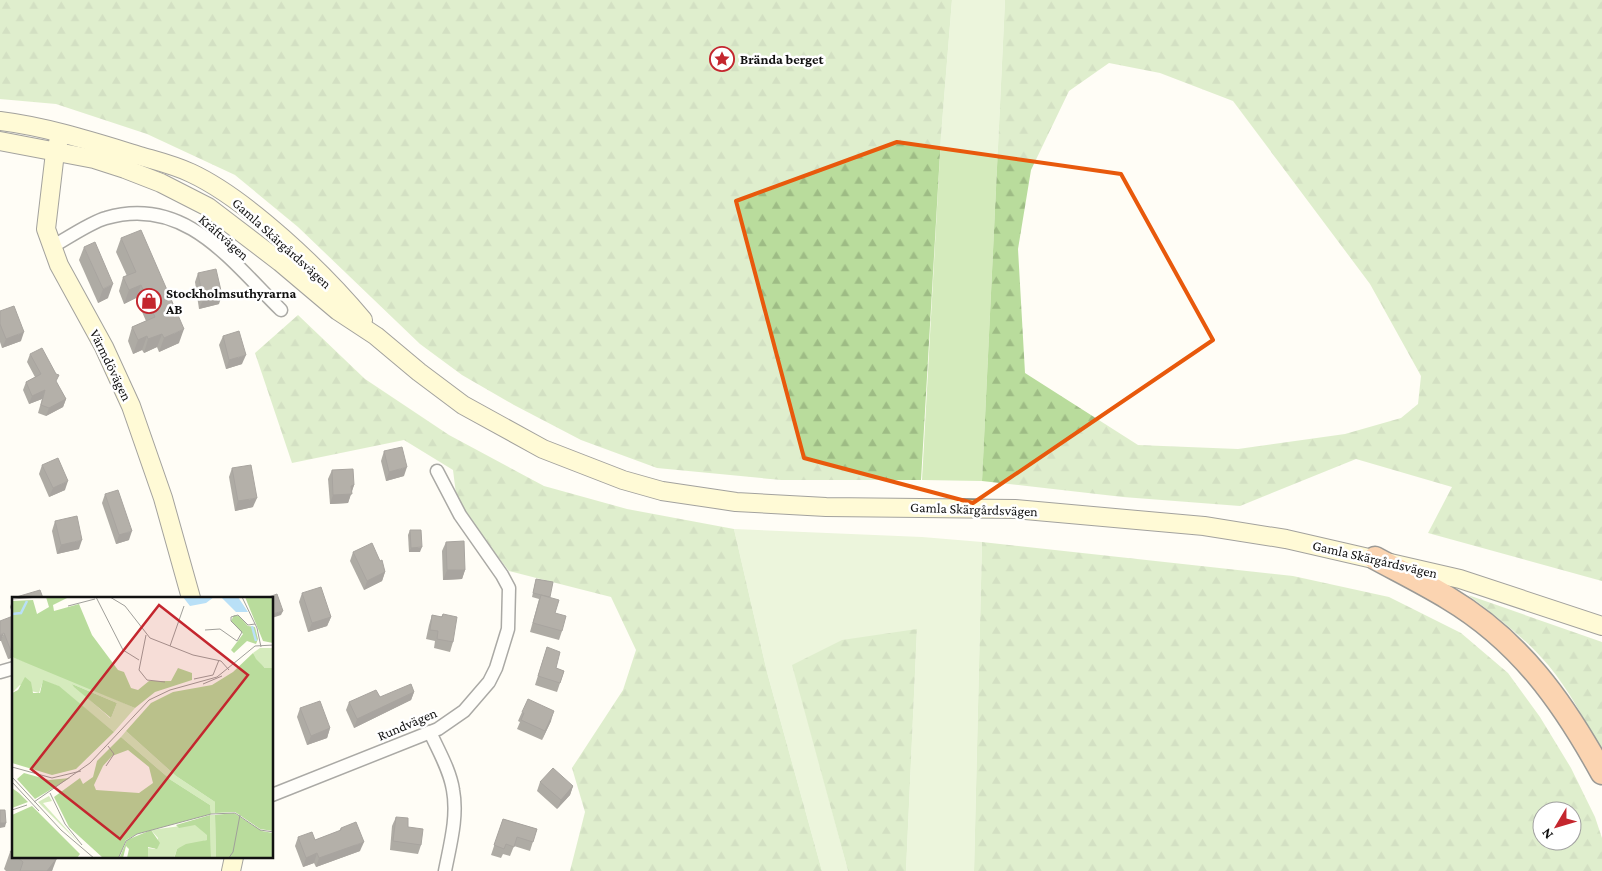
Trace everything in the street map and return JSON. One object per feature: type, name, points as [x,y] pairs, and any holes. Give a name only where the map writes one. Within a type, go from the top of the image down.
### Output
[{"type":"highway","points":[[1374,558],[1449,598],[1506,641],[1532,667],[1557,698],[1580,732],[1602,773]]},
{"type":"main road","name":"Gamla Skärgårdsvägen","points":[[0,121],[29,125],[58,142]]},
{"type":"main road","name":"Gamla Skärgårdsvägen","points":[[0,141],[99,143],[172,165],[220,189],[247,209],[292,249],[348,302],[376,336],[418,372],[463,405],[502,428],[577,464],[662,491],[736,502],[777,505],[1016,509],[1204,526],[1286,539],[1460,579],[1602,626]]},
{"type":"main road","name":"Värmdövägen","points":[[58,142],[46,216],[46,229],[65,278],[124,389],[160,489],[191,597]]},
{"type":"main road","points":[[231,871],[234,858]]},
{"type":"street","name":"Kräftvägen","points":[[52,247],[104,218],[129,214],[169,216],[188,224],[218,248],[281,310]]},
{"type":"street","name":"Rundvägen","points":[[274,794],[430,732],[464,711],[489,682],[496,668],[508,629],[510,604],[508,588],[502,575],[460,515],[437,471]]},
{"type":"street","points":[[430,732],[454,789],[455,810],[445,871]]},
{"type":"highlighted area","points":[[897,142],[1121,174],[1213,340],[973,503],[804,458],[736,201]]},
{"type":"green space","points":[[0,0],[952,0],[941,136],[921,480],[781,480],[657,468],[581,440],[462,375],[420,344],[298,227],[235,175],[147,134],[56,104],[0,99]]},
{"type":"green space","points":[[952,0],[1005,0],[982,481],[922,480],[941,136]]},
{"type":"green space","points":[[1005,0],[1602,0],[1602,581],[1428,533],[1452,487],[1356,459],[1240,506],[1123,497],[982,481]],"holes":[[[1109,63],[1160,73],[1233,101],[1370,284],[1421,376],[1418,404],[1401,418],[1345,434],[1238,449],[1138,445],[1025,373],[1018,249],[1031,170],[1069,91]]]},
{"type":"green space","points":[[298,315],[365,379],[449,435],[544,486],[627,509],[734,529],[767,672],[822,871],[570,871],[585,812],[572,768],[623,690],[636,650],[611,597],[509,571],[464,513],[456,494],[453,470],[404,440],[292,463],[255,353]]},
{"type":"green space","points":[[734,529],[922,537],[982,542],[974,871],[906,871],[917,629],[793,665],[848,871],[822,871],[767,672]]},
{"type":"green space","points":[[982,542],[1293,576],[1389,597],[1461,633],[1508,673],[1540,717],[1571,768],[1595,817],[1602,838],[1602,871],[974,871]]},
{"type":"green space","points":[[1468,595],[1602,642],[1602,752],[1575,703],[1547,664],[1515,632]]},
{"type":"green space","points":[[917,629],[906,871],[848,871],[792,665],[842,640]]},
{"type":"building","points":[[141,230],[184,329],[164,338],[162,334],[148,339],[147,336],[138,340],[132,327],[155,317],[141,285],[129,290],[123,277],[136,272],[121,238]]},
{"type":"building","points":[[95,242],[113,284],[103,289],[84,247]]},
{"type":"building","points":[[216,269],[222,295],[203,300],[198,273]]},
{"type":"building","points":[[14,306],[24,332],[6,339],[0,324],[0,311]]},
{"type":"building","points":[[239,331],[246,355],[229,360],[223,336]]},
{"type":"building","points":[[42,348],[56,374],[59,375],[56,381],[66,399],[49,408],[41,405],[45,390],[32,396],[26,382],[41,374],[30,354]]},
{"type":"building","points":[[402,447],[407,467],[389,472],[384,451]]},
{"type":"building","points":[[58,458],[68,481],[53,488],[42,465]]},
{"type":"building","points":[[251,465],[257,498],[238,501],[232,468]]},
{"type":"building","points":[[353,469],[354,485],[351,486],[352,494],[333,495],[332,470]]},
{"type":"building","points":[[118,490],[132,531],[119,535],[105,494]]},
{"type":"building","points":[[77,516],[82,540],[61,545],[55,521]]},
{"type":"building","points":[[410,530],[421,530],[422,547],[411,548]]},
{"type":"building","points":[[464,541],[465,570],[447,570],[446,542]]},
{"type":"building","points":[[372,543],[380,561],[382,560],[385,572],[367,581],[353,552]]},
{"type":"building","points":[[536,579],[553,582],[550,597],[533,593]]},
{"type":"building","points":[[321,587],[331,617],[312,623],[302,593]]},
{"type":"building","points":[[40,590],[43,597],[16,597]]},
{"type":"building","points":[[277,594],[283,611],[274,613],[274,597],[269,597]]},
{"type":"building","points":[[541,595],[559,600],[555,613],[566,616],[562,631],[533,623]]},
{"type":"building","points":[[443,614],[457,617],[453,642],[437,639],[438,631],[430,630],[432,615],[442,617]]},
{"type":"building","points":[[12,616],[12,651],[4,633],[0,635],[0,621]]},
{"type":"building","points":[[547,647],[560,652],[556,668],[564,671],[560,683],[538,676]]},
{"type":"building","points":[[411,684],[414,692],[357,719],[349,702],[376,690],[380,697]]},
{"type":"building","points":[[528,699],[554,711],[545,731],[521,720],[524,713],[522,712]]},
{"type":"building","points":[[320,701],[330,728],[311,736],[300,708]]},
{"type":"building","points":[[553,768],[573,786],[561,800],[540,782]]},
{"type":"building","points":[[0,810],[5,810],[6,823],[0,823]]},
{"type":"building","points":[[396,817],[408,818],[408,827],[423,829],[421,845],[393,841]]},
{"type":"building","points":[[503,819],[537,829],[533,842],[517,837],[514,847],[506,844],[504,849],[494,845]]},
{"type":"building","points":[[356,822],[364,842],[319,858],[317,853],[306,858],[298,837],[312,832],[315,840]]},
{"type":"building","points":[[18,858],[57,858],[47,871],[20,871],[23,862]]},
{"type":"place","name":"Brända berget","points":[[722,59]]},
{"type":"place","name":"Stockholmsuthyrarna AB","points":[[149,301]]}]
